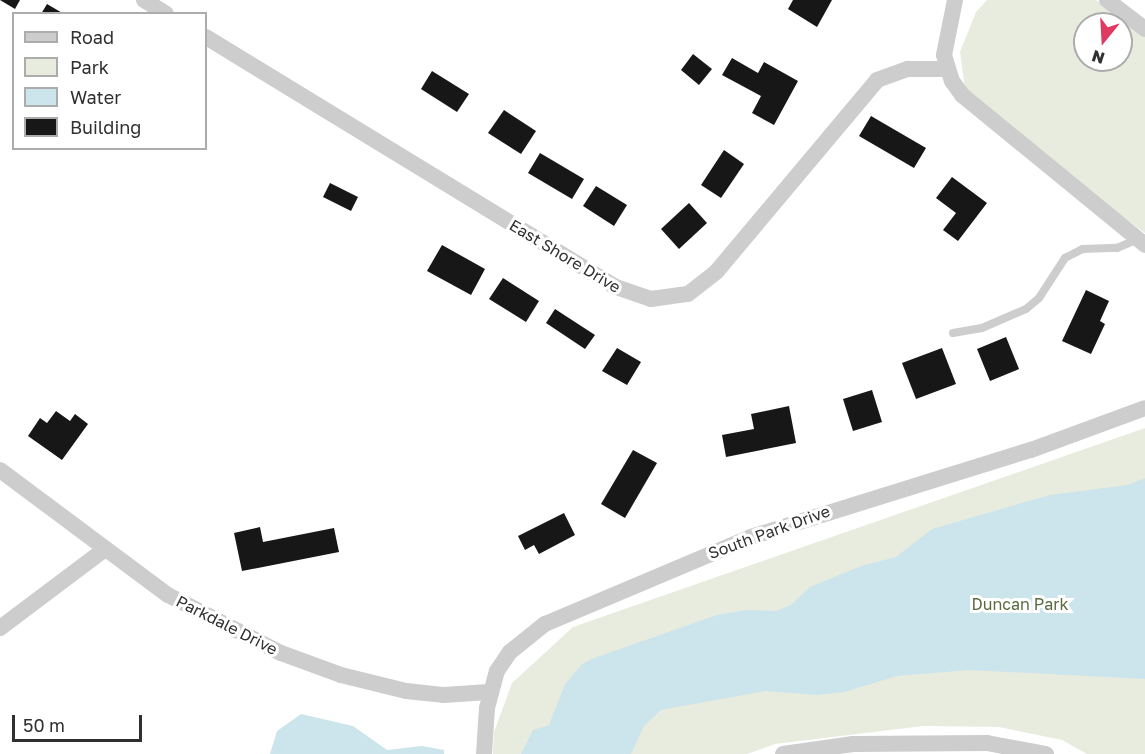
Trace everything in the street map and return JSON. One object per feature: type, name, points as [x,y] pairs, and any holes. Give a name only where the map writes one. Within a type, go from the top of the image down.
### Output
[{"type":"street","points":[[144,0],[163,12]]},
{"type":"street","points":[[954,0],[945,36],[947,69],[962,95],[1142,242]]},
{"type":"street","points":[[1107,0],[1145,29]]},
{"type":"street","name":"East Shore Drive","points":[[207,38],[616,287],[651,299],[688,294],[717,272],[877,80],[908,69],[947,69]]},
{"type":"street","name":"South Park Drive","points":[[484,754],[489,692],[503,661],[526,636],[692,560],[810,516],[1031,450],[1145,408]]},
{"type":"street","name":"Parkdale Drive","points":[[0,470],[104,550],[168,595],[282,653],[341,675],[406,691],[443,695],[489,692]]},
{"type":"street","points":[[0,628],[104,550]]},
{"type":"street","points":[[783,754],[853,744],[987,743],[1046,754]]},
{"type":"lane","points":[[953,333],[981,328],[1026,309],[1040,298],[1065,258],[1083,249],[1117,248],[1142,242]]},
{"type":"green space","points":[[987,0],[1096,0],[1112,12],[1073,12],[1073,72],[1133,72],[1133,27],[1145,36],[1145,233],[994,122],[966,95],[960,52],[976,12]]},
{"type":"green space","name":"Duncan Park","points":[[1145,428],[1145,754],[1087,754],[1062,740],[999,727],[923,726],[775,744],[747,754],[493,754],[494,732],[512,683],[573,627]]},
{"type":"water","points":[[1145,478],[1145,679],[970,670],[897,676],[844,692],[817,695],[765,691],[661,710],[644,726],[631,754],[521,754],[533,730],[549,725],[565,684],[582,664],[594,658],[717,615],[746,610],[776,611],[791,605],[810,587],[861,566],[896,557],[932,529],[1050,495],[1128,485]]},
{"type":"water","points":[[301,714],[353,726],[387,750],[422,746],[444,750],[444,754],[270,754],[277,731]]},
{"type":"building","points":[[0,0],[20,0],[15,9]]},
{"type":"building","points":[[793,0],[832,0],[817,27],[788,9]]},
{"type":"building","points":[[47,4],[61,12],[42,12]]},
{"type":"building","points":[[693,54],[712,69],[699,85],[681,70]]},
{"type":"building","points":[[732,58],[758,73],[764,62],[798,81],[774,125],[752,113],[761,96],[722,75]]},
{"type":"building","points":[[432,71],[469,94],[457,112],[421,89]]},
{"type":"building","points":[[504,110],[536,131],[521,154],[488,133]]},
{"type":"building","points":[[871,116],[926,148],[914,168],[859,136]]},
{"type":"building","points":[[724,150],[744,164],[721,198],[701,185]]},
{"type":"building","points":[[540,153],[584,179],[572,199],[528,173]]},
{"type":"building","points":[[952,177],[987,203],[958,241],[943,230],[956,213],[936,198]]},
{"type":"building","points":[[330,183],[358,197],[351,211],[323,197]]},
{"type":"building","points":[[596,186],[627,205],[614,226],[583,206]]},
{"type":"building","points":[[689,203],[707,223],[679,249],[661,229]]},
{"type":"building","points":[[442,245],[485,269],[471,295],[427,271]]},
{"type":"building","points":[[503,278],[539,301],[526,322],[489,299]]},
{"type":"building","points":[[1086,290],[1109,301],[1100,321],[1105,324],[1091,354],[1062,341]]},
{"type":"building","points":[[555,309],[595,335],[585,349],[546,323]]},
{"type":"building","points":[[1006,337],[1019,369],[990,381],[977,349]]},
{"type":"building","points":[[617,348],[641,362],[627,385],[602,371]]},
{"type":"building","points":[[942,348],[956,384],[916,399],[902,363]]},
{"type":"building","points":[[872,390],[882,422],[853,431],[843,399]]},
{"type":"building","points":[[789,406],[796,443],[726,457],[722,435],[754,429],[751,414]]},
{"type":"building","points":[[56,411],[70,421],[75,414],[88,424],[62,460],[28,436],[40,418],[47,423]]},
{"type":"building","points":[[633,450],[657,463],[625,518],[601,504]]},
{"type":"building","points":[[564,513],[575,535],[539,554],[534,545],[525,550],[518,536]]},
{"type":"building","points":[[260,527],[263,542],[334,528],[339,552],[242,571],[234,533]]}]
